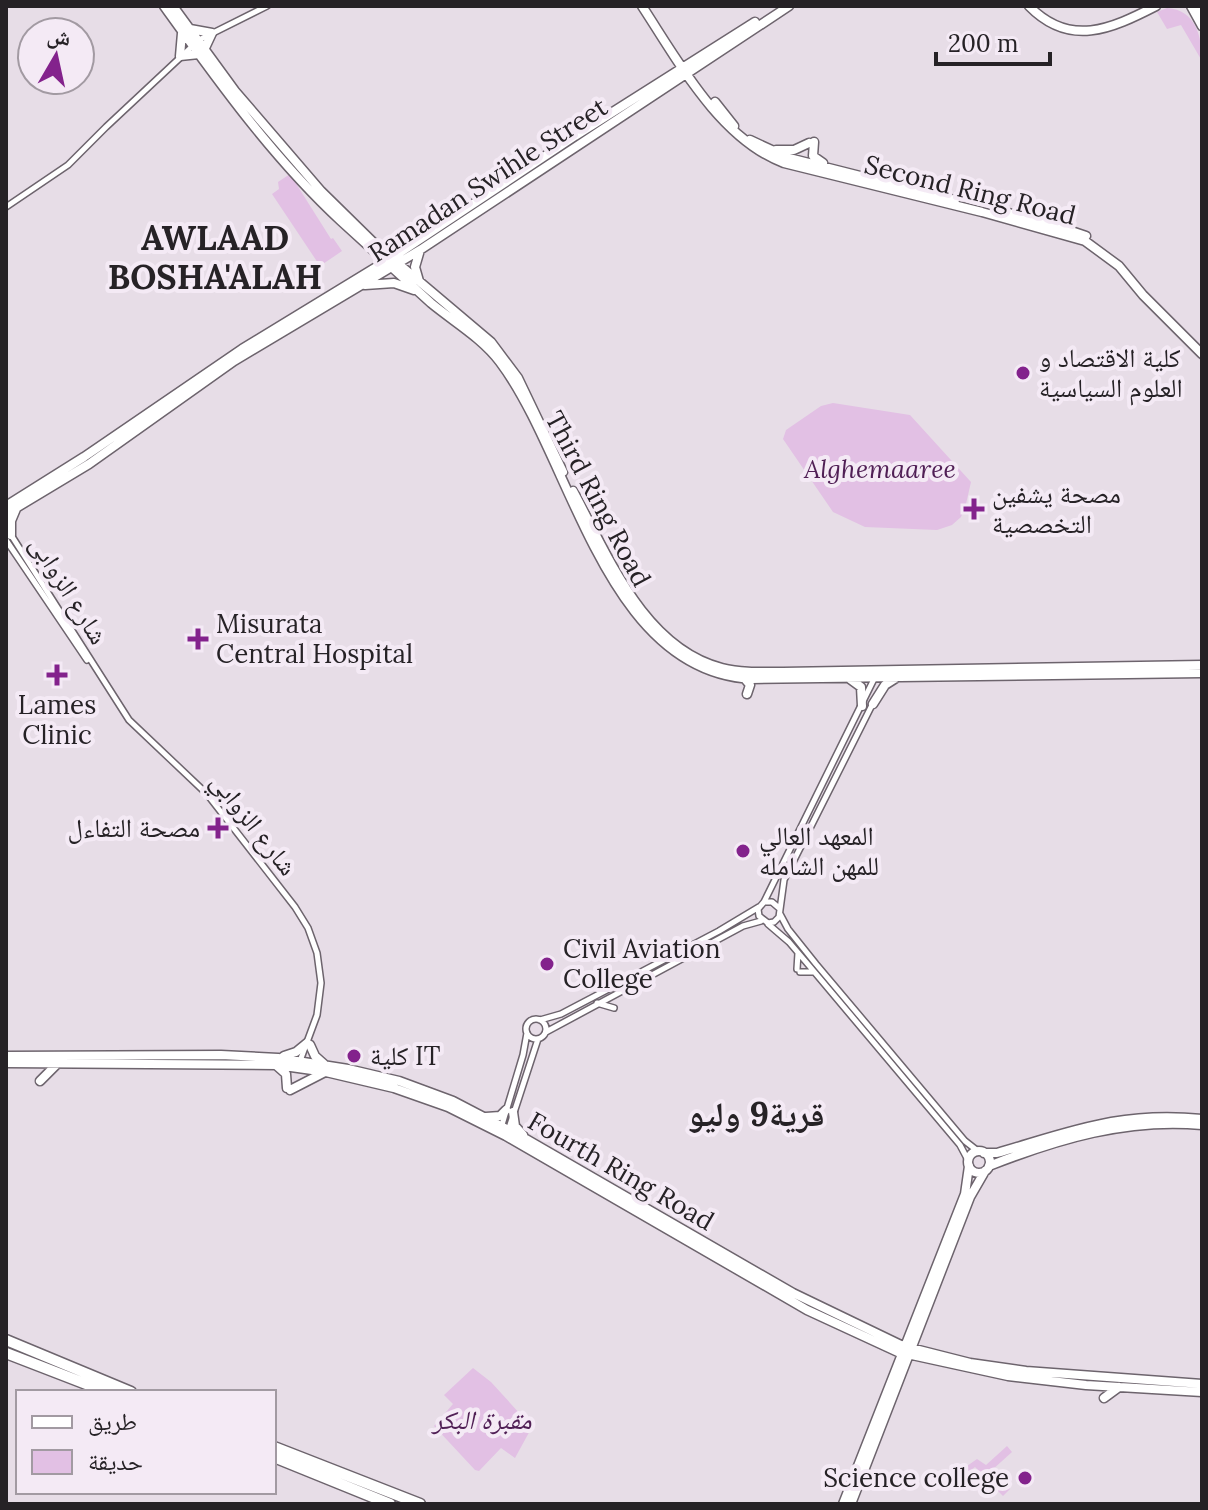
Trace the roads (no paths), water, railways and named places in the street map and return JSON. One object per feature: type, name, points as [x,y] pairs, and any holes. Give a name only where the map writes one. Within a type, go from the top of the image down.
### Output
[{"type":"highway","points":[[6,1340],[126,1390]]},
{"type":"highway","points":[[6,1353],[102,1390]]},
{"type":"highway","points":[[276,1448],[365,1488],[390,1504]]},
{"type":"highway","points":[[276,1458],[420,1504]]},
{"type":"main road","name":"Third Ring Road","points":[[164,6],[321,191],[373,246],[481,341],[508,372],[596,549],[627,600],[655,637],[678,655],[719,674],[744,679],[846,678],[880,674],[899,677],[1202,665]]},
{"type":"main road","name":"Third Ring Road","points":[[173,6],[186,30]]},
{"type":"main road","points":[[642,6],[687,69],[735,127],[763,146],[802,164]]},
{"type":"main road","points":[[649,6],[677,55],[675,67],[666,78]]},
{"type":"main road","name":"Ramadan Swihle Street","points":[[6,514],[11,503],[242,349],[369,271],[420,250],[779,6]]},
{"type":"main road","name":"Ramadan Swihle Street","points":[[11,503],[89,464],[245,354],[361,286],[409,247],[666,78],[687,69],[789,6]]},
{"type":"main road","points":[[1032,6],[1058,21],[1088,27],[1119,20],[1147,6]]},
{"type":"main road","points":[[1032,6],[1041,17],[1056,25],[1088,31],[1118,25],[1156,6]]},
{"type":"main road","points":[[1193,8],[1202,26]]},
{"type":"main road","points":[[180,56],[186,30],[212,33]]},
{"type":"main road","points":[[180,56],[199,47],[212,33]]},
{"type":"main road","points":[[687,69],[722,120],[750,145],[772,158],[830,169],[1019,219],[1061,226],[1087,236],[1111,252],[1163,310],[1202,347]]},
{"type":"main road","points":[[763,146],[788,151],[812,142],[813,156],[830,169]]},
{"type":"main road","name":"Second Ring Road","points":[[802,164],[1019,219],[1076,237],[1098,248],[1119,266],[1202,354]]},
{"type":"main road","points":[[369,271],[373,246],[392,249],[409,247]]},
{"type":"main road","points":[[361,286],[394,283],[419,287],[415,267],[420,250]]},
{"type":"main road","name":"Third Ring Road","points":[[419,287],[486,336],[512,368],[608,555],[643,611],[671,642],[706,663],[738,671],[880,674],[1202,673]]},
{"type":"main road","points":[[8,534],[11,503]]},
{"type":"main road","points":[[873,704],[885,685],[899,677]]},
{"type":"main road","points":[[846,678],[861,687],[862,706]]},
{"type":"main road","points":[[744,679],[750,685],[747,694]]},
{"type":"main road","points":[[310,1041],[315,1056],[325,1068],[289,1089],[286,1074],[277,1061],[310,1041]]},
{"type":"main road","name":"Fourth Ring Road","points":[[6,1056],[221,1055],[302,1064],[399,1081],[453,1101],[484,1117],[807,1310],[876,1339],[935,1359],[1008,1376],[1086,1385],[1202,1392]]},
{"type":"main road","name":"Fourth Ring Road","points":[[6,1063],[277,1061]]},
{"type":"main road","points":[[23,1064],[33,1070],[40,1081],[49,1070],[60,1064]]},
{"type":"main road","name":"Fourth Ring Road","points":[[325,1068],[417,1095],[526,1139],[876,1339]]},
{"type":"main road","points":[[484,1117],[500,1116],[510,1111],[515,1126],[526,1139]]},
{"type":"main road","points":[[969,1164],[976,1172],[1114,1124],[1154,1116],[1202,1119]]},
{"type":"main road","points":[[907,1351],[911,1332],[967,1187],[972,1155],[997,1153],[1088,1125],[1202,1125]]},
{"type":"main road","points":[[851,1504],[907,1351],[975,1187],[987,1169],[989,1157],[982,1152]]},
{"type":"main road","points":[[843,1504],[897,1378],[911,1365],[935,1359],[921,1344],[921,1322]]},
{"type":"main road","points":[[876,1339],[911,1332]]},
{"type":"main road","points":[[876,1339],[894,1359],[897,1378]]},
{"type":"main road","name":"Fourth Ring Road","points":[[935,1359],[1026,1371],[1202,1384]]},
{"type":"main road","points":[[1086,1385],[1102,1398],[1120,1387]]},
{"type":"street","points":[[212,33],[267,6]]},
{"type":"street","points":[[6,207],[68,165],[180,56]]},
{"type":"street","name":"شارع الزوابى","points":[[8,534],[34,569],[93,667]]},
{"type":"street","name":"شارع الزوابى","points":[[8,534],[27,573],[93,667]]},
{"type":"street","points":[[27,573],[34,569]]},
{"type":"street","name":"شارع الزوابي","points":[[93,667],[129,720],[207,794],[308,928],[317,953],[321,983],[319,1004],[302,1064]]},
{"type":"street","points":[[510,1111],[538,1039],[546,1032],[743,926],[774,922],[784,880],[873,704],[880,674]]},
{"type":"street","points":[[880,674],[758,913],[798,952],[960,1145],[969,1164]]},
{"type":"street","points":[[504,1131],[529,1022],[561,1014],[719,931],[762,904],[772,902],[788,929],[816,964],[965,1141],[982,1152]]},
{"type":"street","points":[[798,952],[799,971],[814,972]]},
{"type":"street","points":[[596,1003],[615,1007],[620,990]]},
{"type":"street","points":[[540,1020],[546,1026],[546,1032]]},
{"type":"street","points":[[527,1033],[538,1039]]},
{"type":"street","points":[[873,1043],[879,1038]]},
{"type":"place","name":"كلية الاقتصاد و العلوم السياسية","points":[[1023,373]]},
{"type":"place","name":"مصحة يشفين التخصصية","points":[[974,509]]},
{"type":"place","name":"Misurata Central Hospital","points":[[198,639]]},
{"type":"place","name":"Lames Clinic","points":[[57,675]]},
{"type":"place","name":"مصحة التفاءل","points":[[218,828]]},
{"type":"place","name":"المعهد العالي للمهن الشامله","points":[[743,851]]},
{"type":"place","name":"Civil Aviation College","points":[[547,964]]},
{"type":"place","name":"كلية IT","points":[[354,1056]]},
{"type":"place","name":"Science college","points":[[1025,1478]]},
{"type":"district","name":"AWLAAD BOSHA'ALAH","points":[[215,258]]},
{"type":"district","name":"قرية9 وليو","points":[[756,1114]]},
{"type":"park label","name":"Alghemaaree","points":[[880,469]]},
{"type":"park label","name":"مقبرة البكر","points":[[482,1420]]}]
